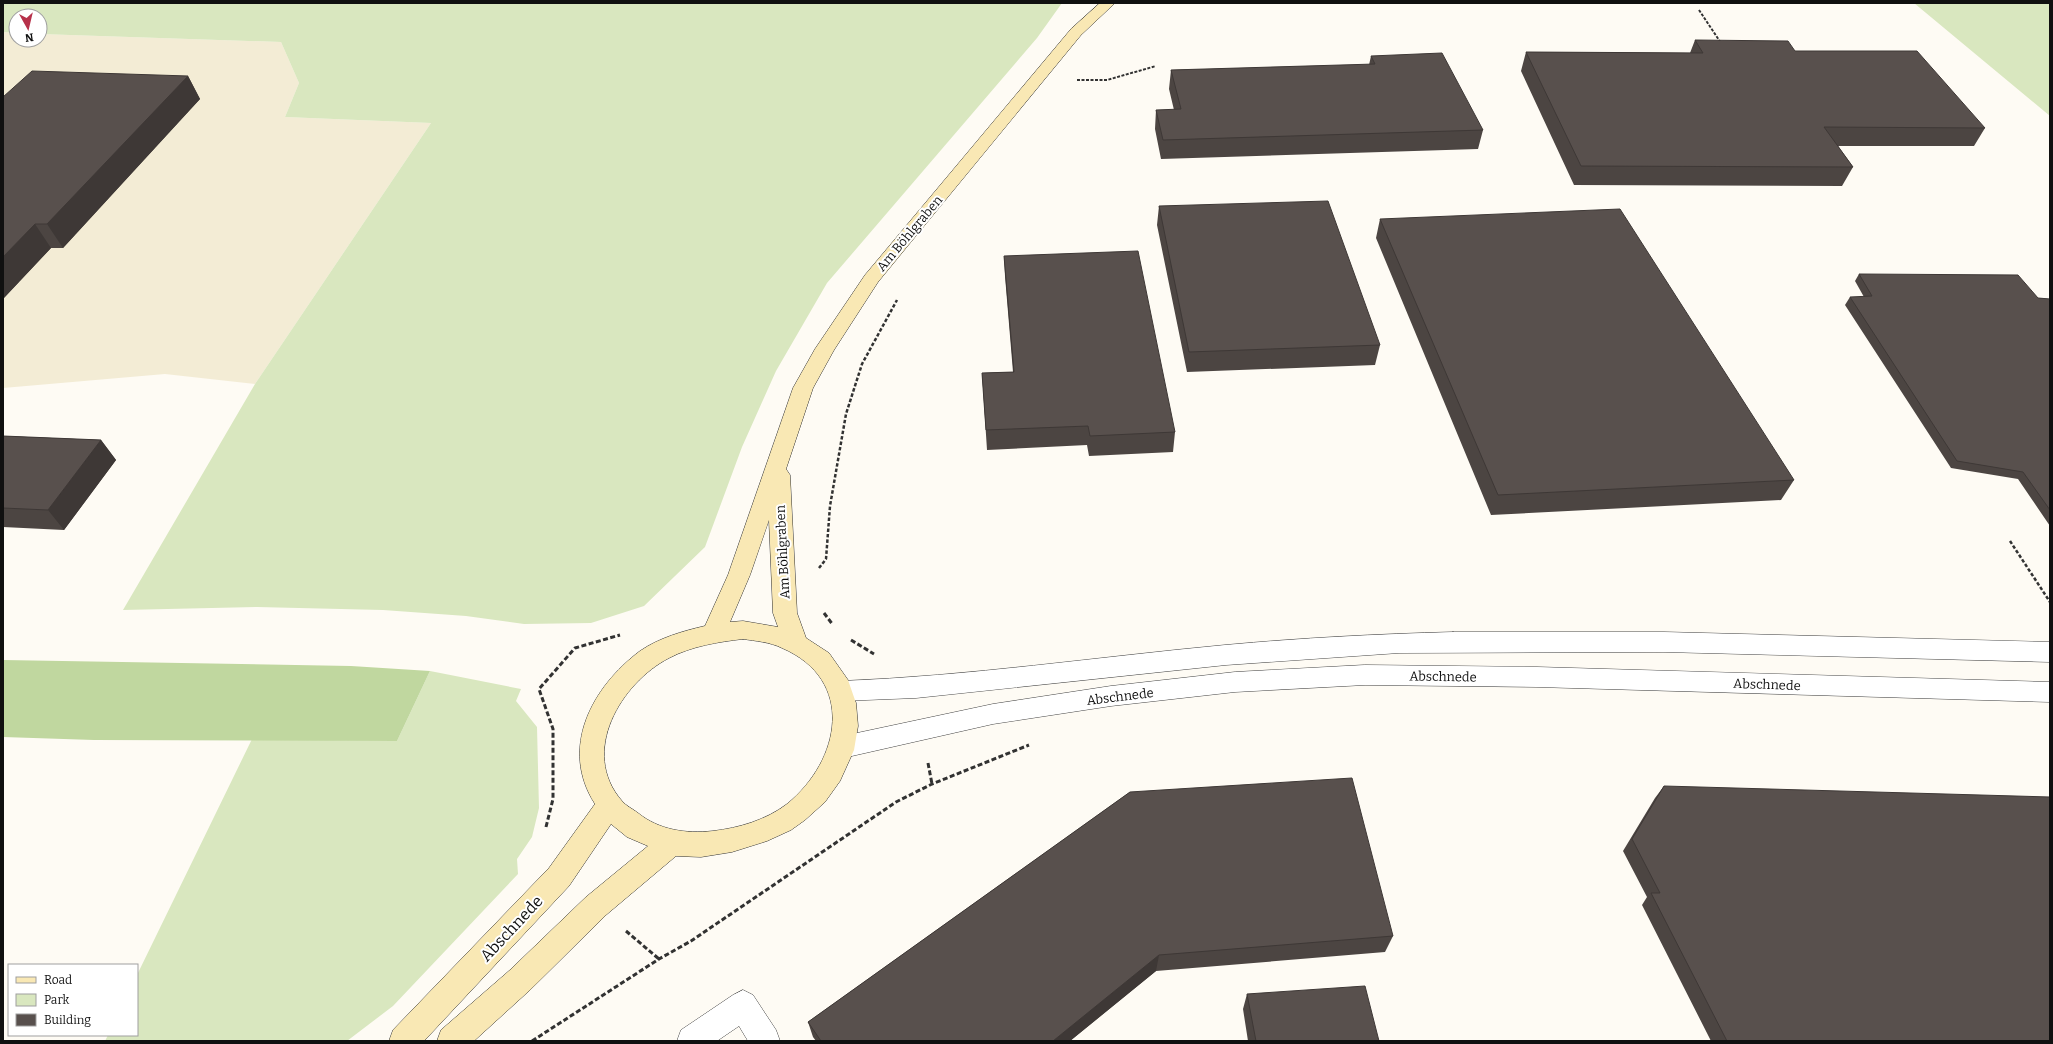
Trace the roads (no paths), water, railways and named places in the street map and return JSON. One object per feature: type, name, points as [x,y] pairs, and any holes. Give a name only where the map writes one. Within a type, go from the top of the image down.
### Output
[{"type":"street","name":"Am Böhlgraben","points":[[714,632],[739,575],[803,388],[825,349],[871,279],[1076,32],[1108,3]]},
{"type":"street","name":"Am Böhlgraben","points":[[1076,32],[1084,6]]},
{"type":"street","name":"Am Böhlgraben","points":[[779,458],[780,527],[784,573],[785,613],[796,644]]},
{"type":"street","points":[[743,630],[771,634],[796,644],[815,656],[830,672],[841,691],[846,709],[846,728],[843,747],[826,782],[796,812],[758,834],[715,844],[672,843],[635,829],[608,806],[594,776],[591,743],[602,710],[622,680],[649,658],[680,642],[714,632],[743,630]]},
{"type":"street","points":[[841,691],[916,688],[1226,655],[1406,643],[1664,642],[2050,652]]},
{"type":"street","name":"Abschnede","points":[[843,747],[993,714],[1111,696],[1235,682],[1365,675],[1545,677],[2050,692]]},
{"type":"street","name":"Abschnede","points":[[404,1041],[559,877],[608,806]]},
{"type":"street","points":[[452,1041],[520,980],[596,906],[672,843]]},
{"type":"street","points":[[692,1041],[743,1005],[765,1041]]}]
